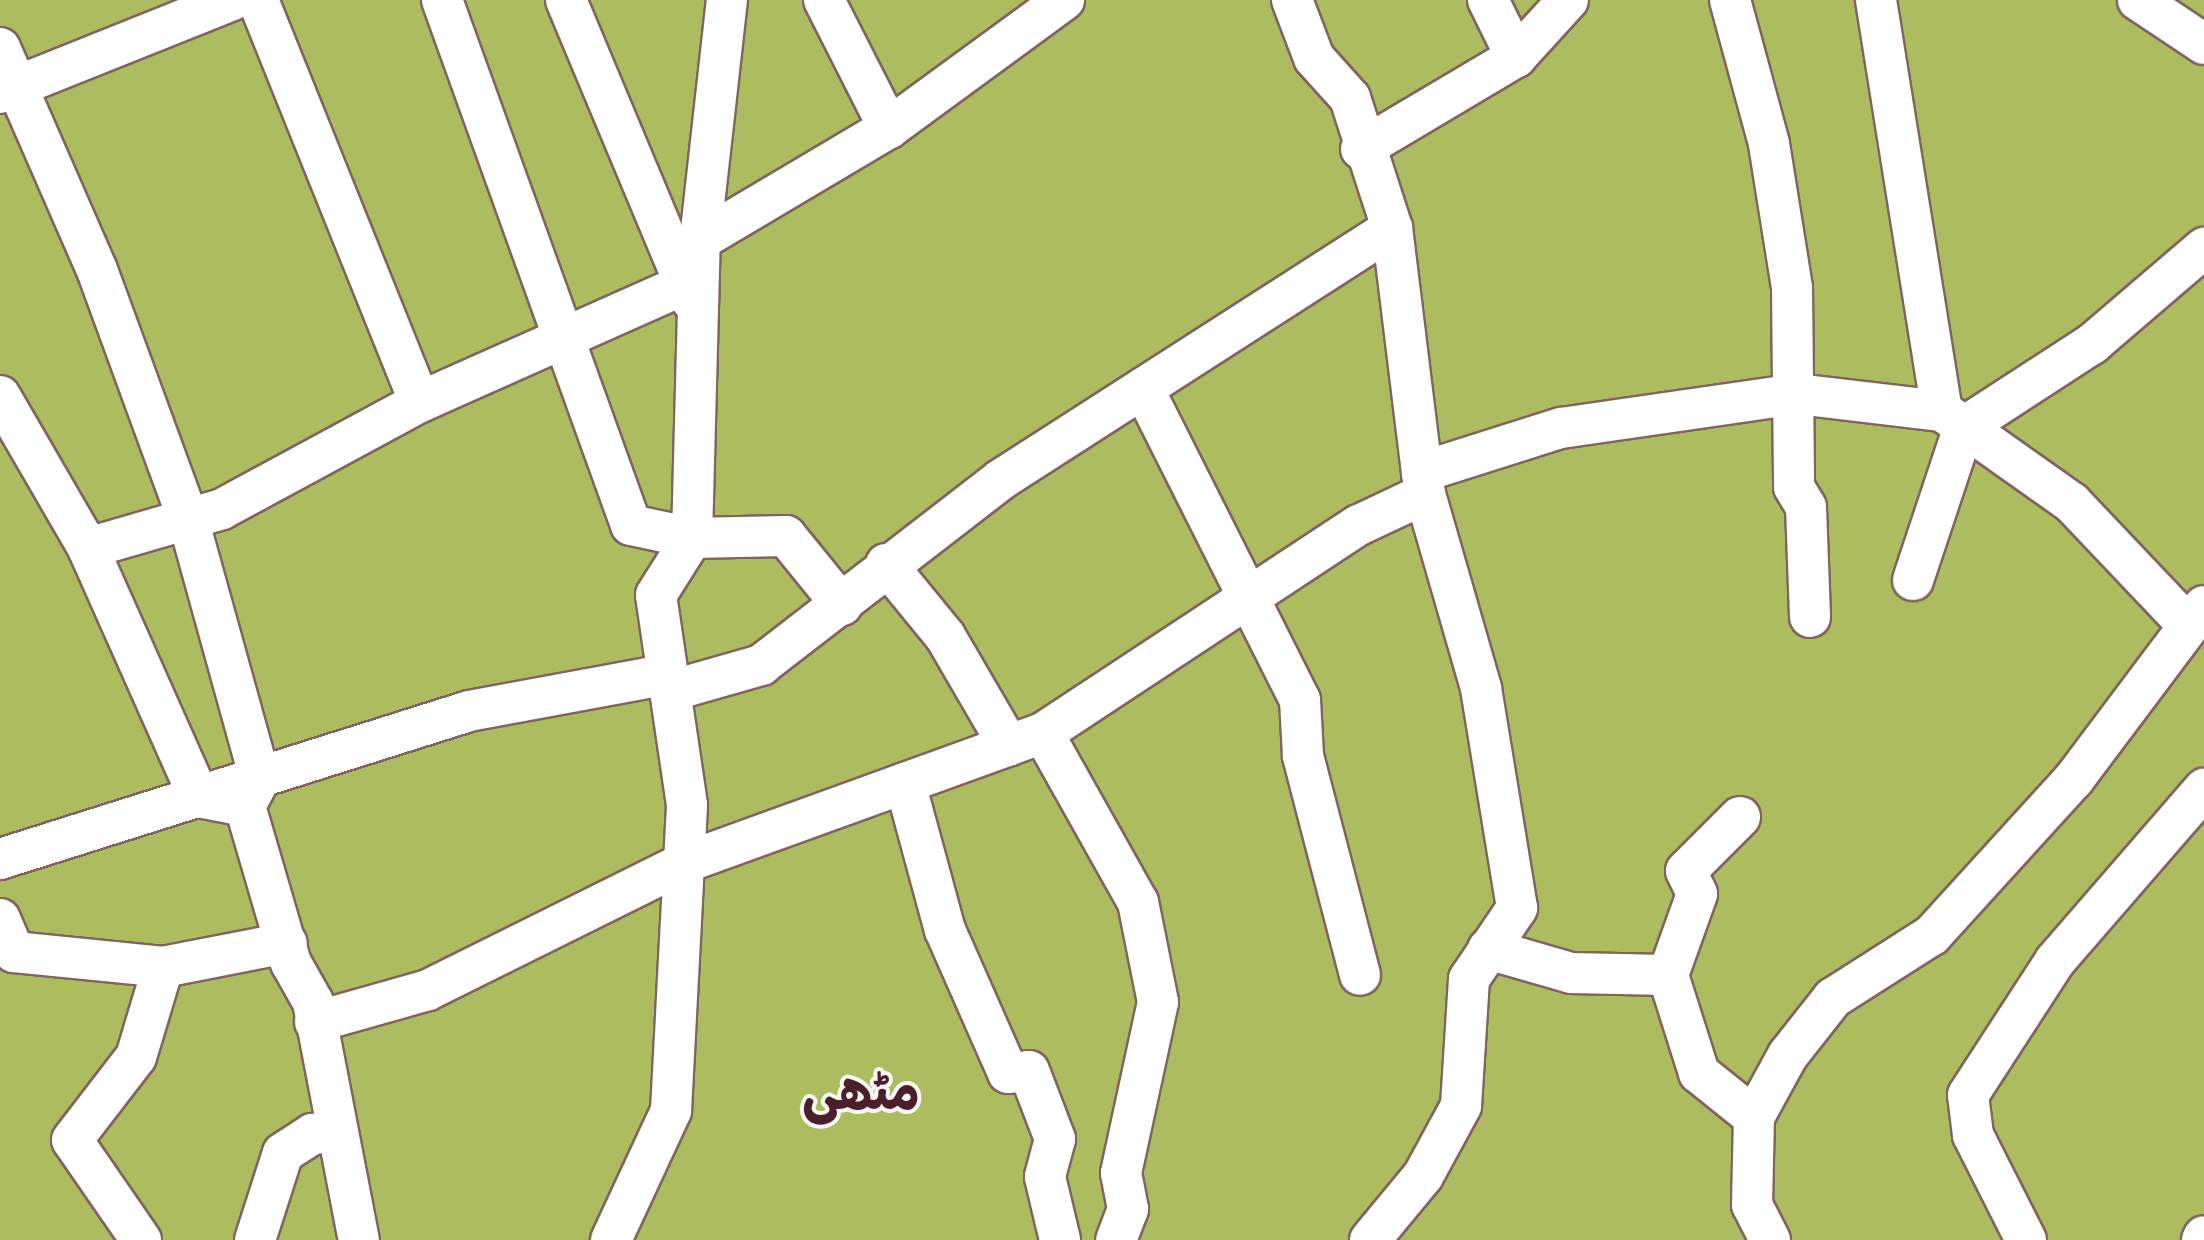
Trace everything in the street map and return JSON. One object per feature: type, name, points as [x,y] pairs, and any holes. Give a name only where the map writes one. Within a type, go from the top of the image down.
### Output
[{"type":"street","points":[[8,90],[232,0]]},
{"type":"street","points":[[258,0],[420,402]]},
{"type":"street","points":[[442,0],[568,337],[630,525],[692,538],[786,536],[842,605]]},
{"type":"street","points":[[566,0],[692,300]]},
{"type":"street","points":[[611,1240],[671,1111],[687,805],[656,594],[692,538],[692,300],[727,0]]},
{"type":"street","points":[[824,0],[889,128]]},
{"type":"street","points":[[1292,0],[1314,58],[1350,98],[1362,149],[1392,228],[1424,483],[1481,688],[1518,874],[1510,930],[1488,948],[1469,979],[1461,1106],[1423,1176],[1370,1240]]},
{"type":"street","points":[[1488,0],[1516,57]]},
{"type":"street","points":[[1362,149],[1516,57],[1568,0]]},
{"type":"street","points":[[1730,0],[1768,144],[1797,394],[1794,487],[1806,507],[1810,617]]},
{"type":"street","points":[[1876,0],[1953,419],[1914,580]]},
{"type":"street","points":[[2138,0],[2204,44]]},
{"type":"street","points":[[700,240],[889,128],[1060,1]]},
{"type":"street","points":[[0,48],[8,90],[98,270],[188,519],[287,943],[315,1022],[358,1240]]},
{"type":"street","points":[[0,859],[199,797],[252,792],[470,711],[669,683],[761,665],[842,605],[886,564],[1143,388],[1392,228]]},
{"type":"street","points":[[1953,419],[2092,344],[2204,248]]},
{"type":"street","points":[[88,548],[188,519],[420,402],[568,337],[692,300]]},
{"type":"street","points":[[1143,388],[1245,600],[1300,700],[1303,756],[1360,975]]},
{"type":"street","points":[[315,1022],[428,990],[684,863],[1026,740],[1424,483],[1561,428],[1797,394],[1953,419],[2072,503],[2195,614],[2182,640],[2074,779],[1932,935],[1834,998],[1754,1117],[1752,1205],[1770,1240]]},
{"type":"street","points":[[0,396],[88,548],[199,797]]},
{"type":"street","points":[[886,564],[1026,740],[1138,902],[1158,1002],[1121,1172],[1128,1209],[1116,1240]]},
{"type":"street","points":[[905,783],[945,930],[1008,1074],[1029,1071],[1055,1139],[1045,1177],[1060,1240]]},
{"type":"street","points":[[2019,1237],[1972,1135],[1976,1076],[2055,960],[2204,789]]},
{"type":"street","points":[[1740,817],[1686,871],[1698,894],[1668,975],[1699,1074],[1754,1117]]},
{"type":"street","points":[[0,919],[14,952],[163,968],[287,943]]},
{"type":"street","points":[[1488,948],[1571,973],[1668,975]]},
{"type":"street","points":[[140,1240],[72,1140],[136,1057],[163,968]]},
{"type":"street","points":[[255,1240],[282,1153],[312,1134],[336,1132]]},
{"type":"green space","points":[[0,0],[2204,0],[2204,1240],[0,1240]]},
{"type":"district","name":"مٹھی","points":[[861,1096]]}]
